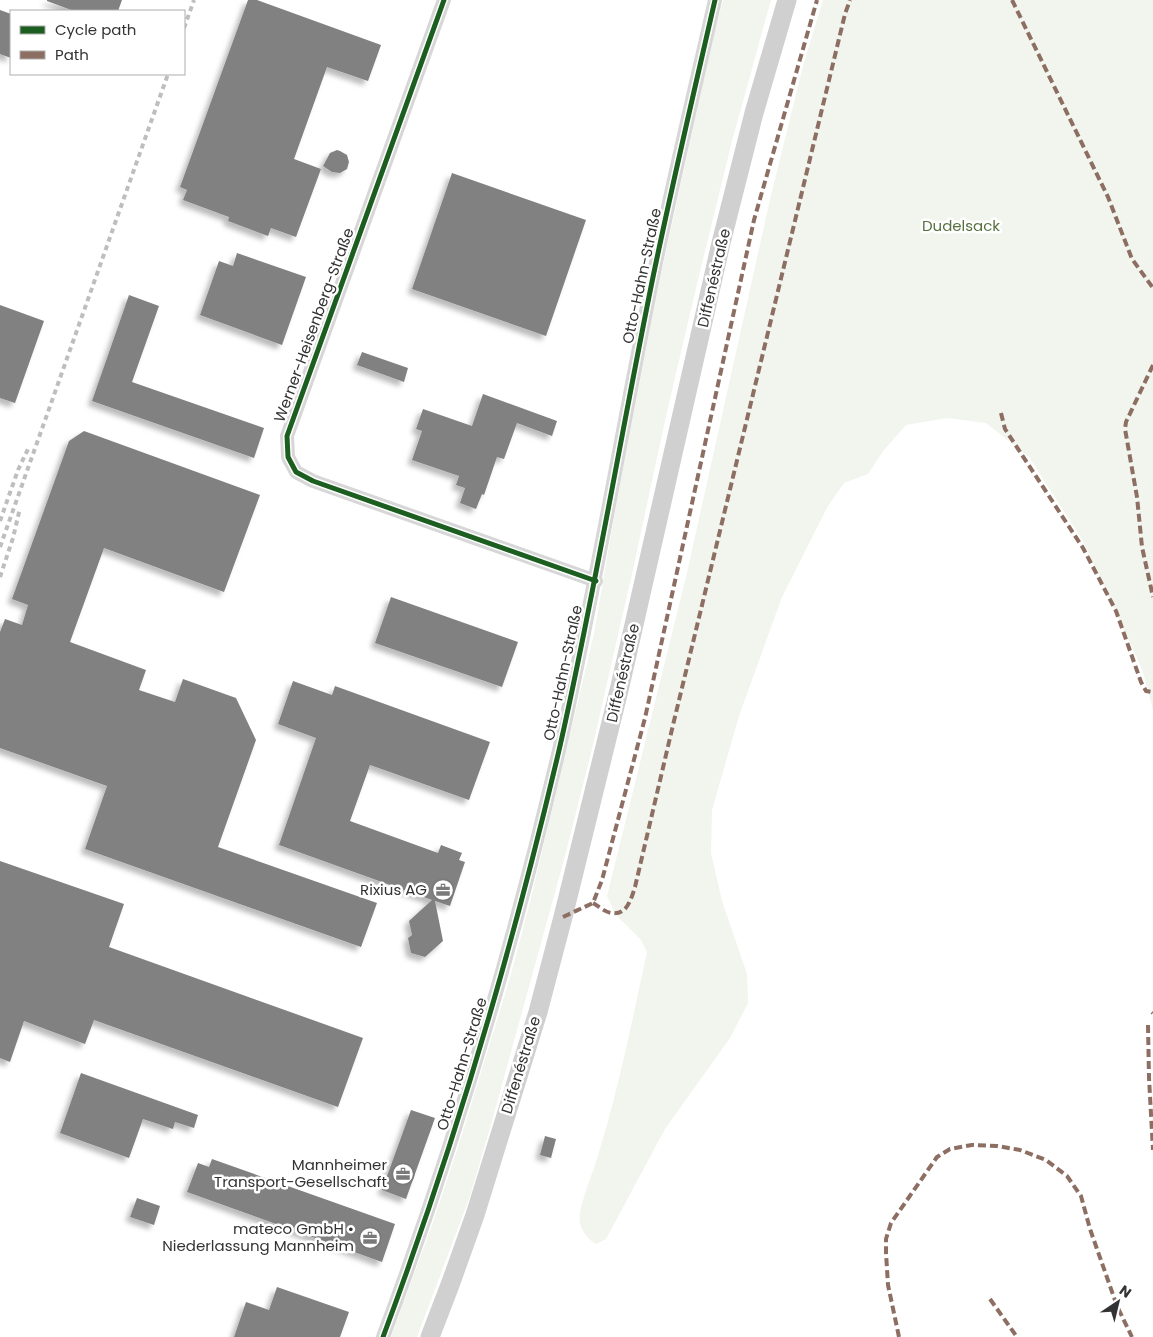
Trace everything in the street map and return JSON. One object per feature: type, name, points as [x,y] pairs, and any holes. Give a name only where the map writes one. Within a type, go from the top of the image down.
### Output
[{"type":"main road","name":"Diffenéstraße","points":[[430,1337],[475,1215],[538,1012],[564,917],[620,686],[721,243],[754,113],[787,0]]},
{"type":"street","name":"Werner-Heisenberg-Straße","points":[[444,0],[287,436],[288,457],[296,472],[313,481],[596,580]]},
{"type":"street","name":"Otto-Hahn-Straße","points":[[383,1337],[434,1197],[494,1004],[551,784],[596,580],[653,277],[715,0]]},
{"type":"green space","points":[[723,0],[771,0],[732,141],[697,284],[591,753],[565,856],[470,1196],[417,1337],[391,1337],[460,1141],[510,978],[530,902],[594,634],[655,302],[711,46]]},
{"type":"green space","name":"Dudelsack","points":[[823,0],[1153,0],[1153,709],[1142,669],[1083,541],[1029,457],[986,423],[947,418],[906,425],[884,450],[868,474],[844,483],[828,506],[782,597],[739,716],[712,810],[711,853],[722,901],[747,974],[748,1003],[730,1038],[665,1129],[606,1239],[596,1244],[588,1238],[582,1229],[580,1212],[617,1088],[647,952],[641,940],[616,915],[607,896],[686,577],[771,195],[803,66]]},
{"type":"building","points":[[122,0],[118,10],[71,10],[47,1]]},
{"type":"building","points":[[248,0],[257,0],[381,45],[368,81],[327,67],[294,159],[321,169],[296,237],[271,228],[268,236],[228,221],[229,217],[183,200],[187,190],[180,187]]},
{"type":"building","points":[[0,10],[10,14],[10,58],[0,54]]},
{"type":"building","points":[[337,150],[347,155],[349,162],[347,169],[340,173],[332,172],[323,166],[330,153]]},
{"type":"building","points":[[452,173],[586,220],[546,336],[412,289]]},
{"type":"building","points":[[237,253],[306,277],[282,345],[200,315],[219,261],[233,266]]},
{"type":"building","points":[[129,295],[159,306],[132,382],[264,428],[254,458],[92,401]]},
{"type":"building","points":[[0,305],[44,321],[15,403],[0,398]]},
{"type":"building","points":[[362,352],[408,368],[404,382],[357,365]]},
{"type":"building","points":[[483,394],[557,421],[552,436],[517,423],[504,459],[497,457],[484,495],[482,494],[476,509],[460,503],[465,488],[456,485],[459,476],[412,460],[422,431],[416,429],[423,409],[472,426]]},
{"type":"building","points":[[84,431],[260,495],[224,592],[104,548],[70,642],[146,670],[139,690],[175,702],[183,679],[236,698],[256,740],[218,847],[377,903],[361,947],[85,849],[107,786],[0,748],[0,632],[5,619],[22,625],[28,605],[12,599],[69,441]]},
{"type":"building","points":[[391,597],[518,642],[502,687],[375,643]]},
{"type":"building","points":[[293,681],[332,695],[335,686],[490,742],[469,800],[370,765],[350,821],[438,853],[441,845],[462,853],[459,860],[465,862],[450,906],[435,901],[443,941],[425,957],[411,953],[408,938],[412,935],[409,921],[432,900],[279,845],[316,738],[278,724]]},
{"type":"building","points":[[0,861],[124,904],[109,947],[363,1038],[338,1107],[94,1020],[85,1044],[24,1021],[10,1062],[0,1058]]},
{"type":"building","points":[[81,1073],[198,1115],[194,1128],[175,1122],[173,1129],[143,1119],[129,1158],[60,1133]]},
{"type":"building","points":[[411,1110],[435,1118],[406,1199],[382,1190]]},
{"type":"building","points":[[545,1136],[556,1139],[551,1158],[540,1155]]},
{"type":"building","points":[[212,1159],[395,1224],[382,1262],[187,1192],[198,1163],[209,1167]]},
{"type":"building","points":[[137,1198],[160,1206],[154,1225],[130,1217]]},
{"type":"building","points":[[277,1287],[349,1312],[340,1337],[234,1337],[246,1302],[269,1310]]},
{"type":"railway","points":[[185,25],[194,0]]},
{"type":"railway","points":[[0,547],[168,75]]},
{"type":"railway","points":[[0,521],[18,470],[29,447]]},
{"type":"railway","points":[[0,577],[13,538],[20,508]]},
{"type":"marked path","points":[[563,917],[593,903],[602,880],[645,718],[754,220],[817,0]]},
{"type":"marked path","points":[[593,903],[609,912],[621,912],[628,906],[635,887],[845,14],[850,0]]},
{"type":"marked path","points":[[1012,0],[1108,197],[1132,259],[1153,288]]},
{"type":"marked path","points":[[1153,365],[1126,422],[1125,429],[1137,497],[1142,547],[1153,597]]},
{"type":"marked path","points":[[1001,413],[1005,429],[1083,548],[1116,611],[1141,682],[1146,691],[1153,691]]},
{"type":"marked path","points":[[1148,1025],[1153,1150]]},
{"type":"marked path","points":[[899,1337],[888,1285],[886,1239],[891,1223],[937,1157],[950,1149],[972,1145],[997,1146],[1020,1150],[1046,1160],[1067,1176],[1081,1196],[1090,1229],[1117,1306],[1132,1337]]},
{"type":"marked path","points":[[990,1299],[1017,1337]]},
{"type":"cycle path","points":[[444,0],[287,436],[288,457],[296,472],[313,481],[596,581]]},
{"type":"cycle path","points":[[383,1337],[434,1192],[481,1044],[542,821],[585,629],[660,242],[715,0]]},
{"type":"place","name":"Rixius AG","points":[[443,890]]},
{"type":"place","name":"Mannheimer Transport-Gesellschaft","points":[[403,1174]]},
{"type":"place","name":"mateco GmbH • Niederlassung Mannheim","points":[[370,1238]]}]
